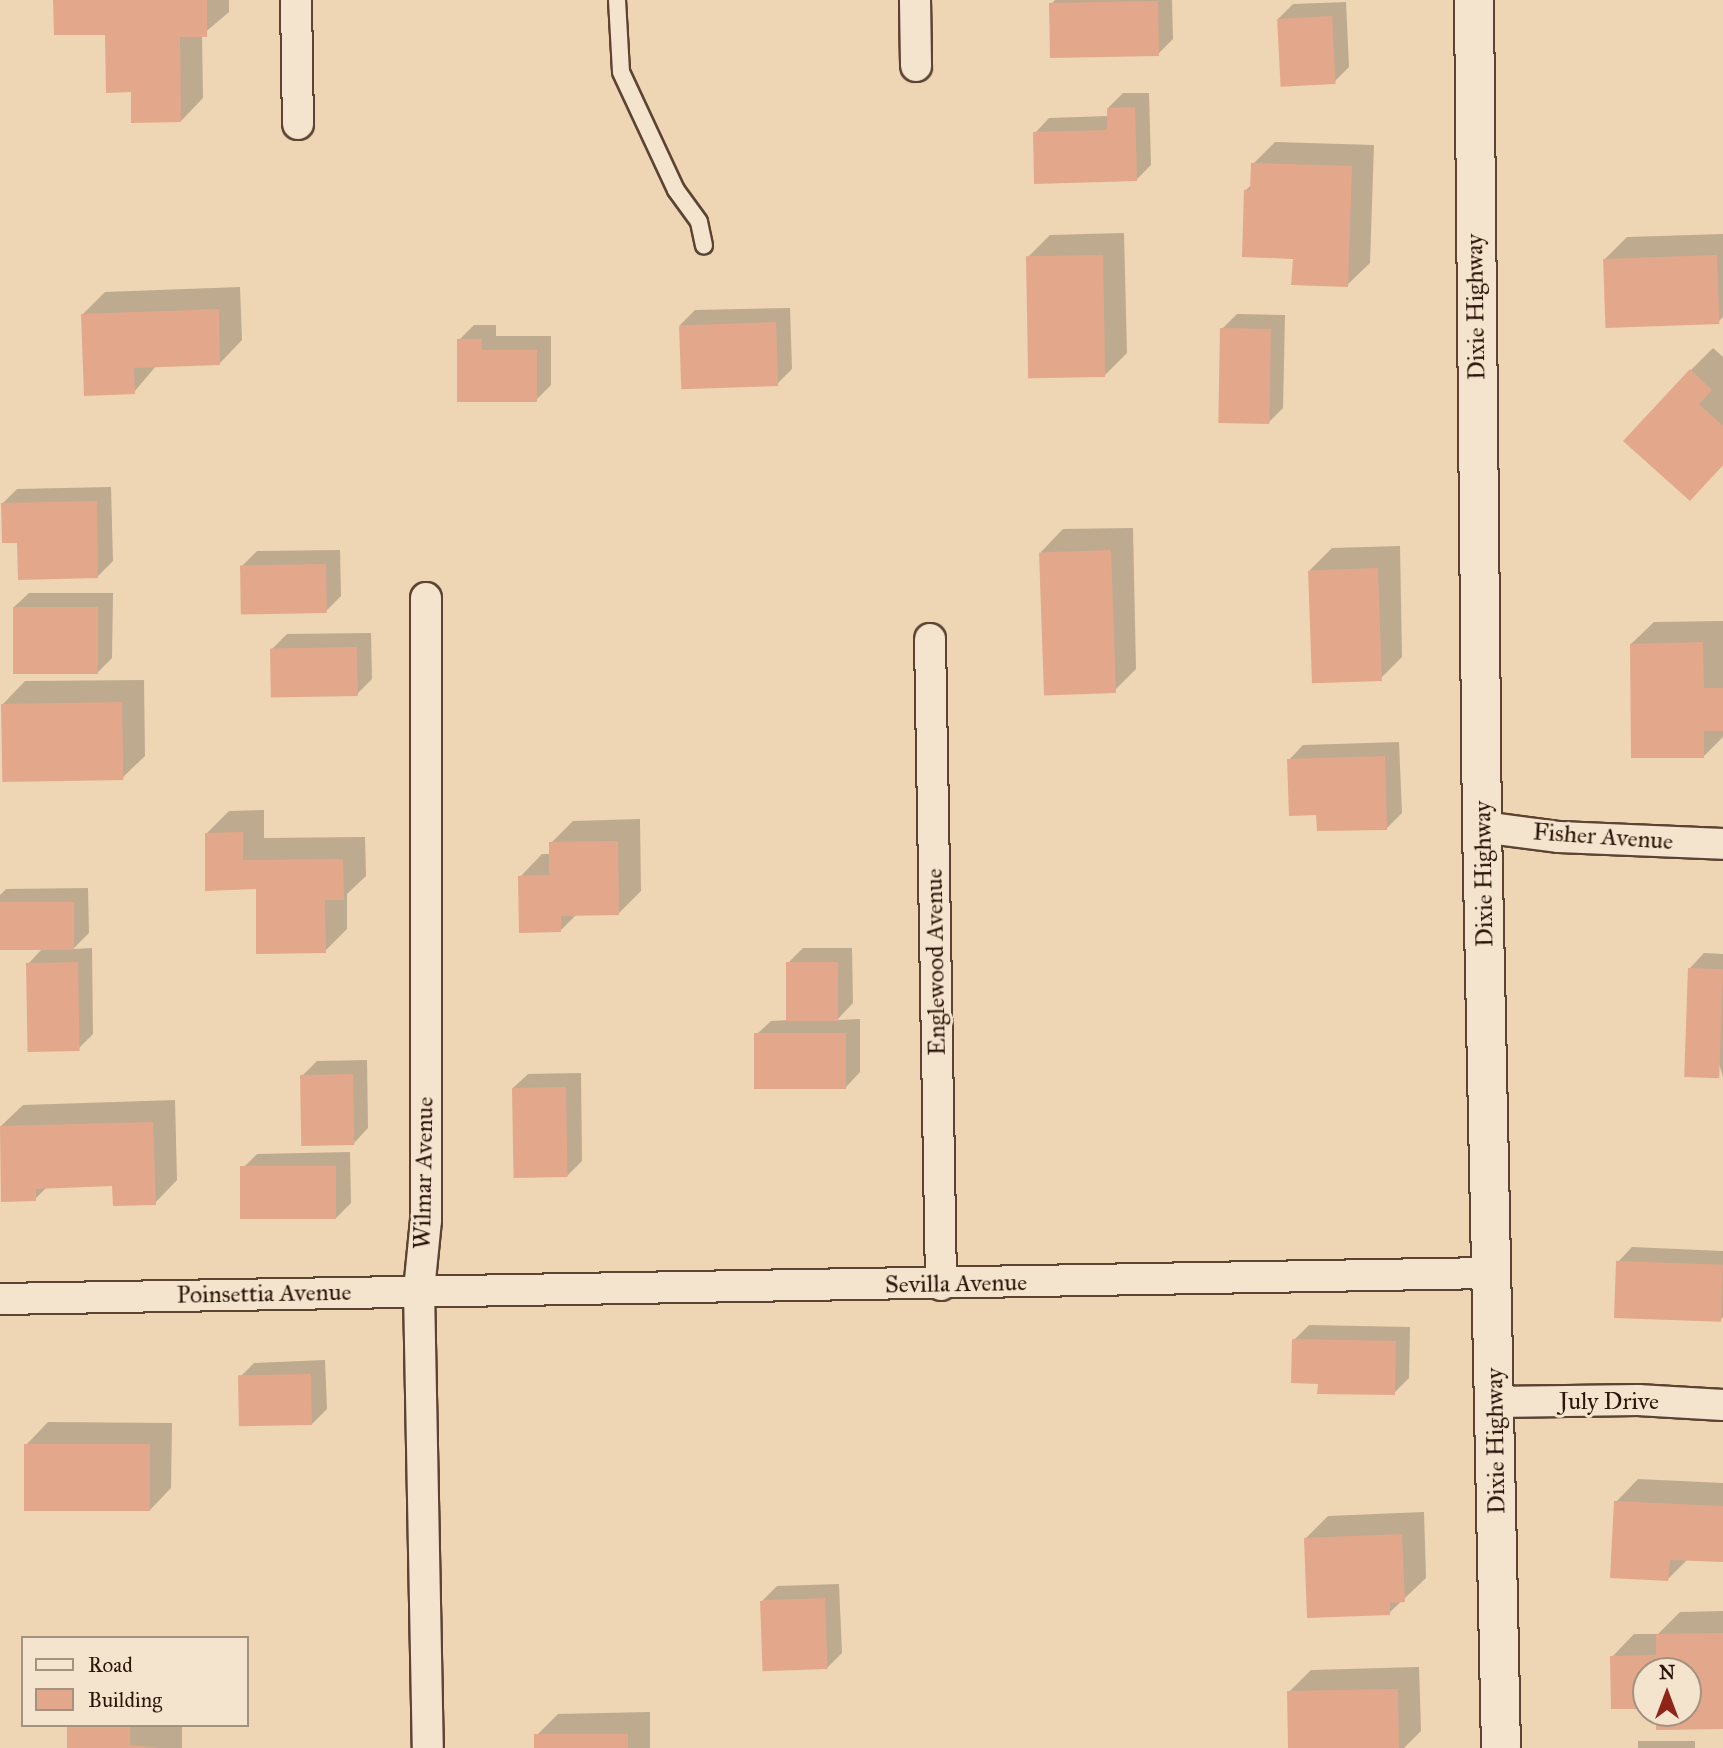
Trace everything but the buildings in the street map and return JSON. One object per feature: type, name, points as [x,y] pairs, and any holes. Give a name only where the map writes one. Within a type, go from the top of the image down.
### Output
[{"type":"street","points":[[296,0],[298,124]]},
{"type":"street","points":[[915,0],[916,66]]},
{"type":"street","name":"Dixie Highway","points":[[1474,0],[1482,827],[1502,1748]]},
{"type":"street","name":"Wilmar Avenue","points":[[426,598],[426,1220],[419,1290],[428,1748]]},
{"type":"street","name":"Englewood Avenue","points":[[930,639],[941,1285]]},
{"type":"street","name":"Fisher Avenue","points":[[1482,827],[1559,836],[1723,844]]},
{"type":"street","name":"Sevilla Avenue","points":[[419,1290],[941,1285],[1493,1273]]},
{"type":"street","name":"Poinsettia Avenue","points":[[0,1299],[419,1290]]},
{"type":"street","name":"July Drive","points":[[1495,1402],[1637,1399],[1723,1405]]},
{"type":"lane","points":[[617,0],[621,72],[676,190],[699,222],[704,244]]}]
